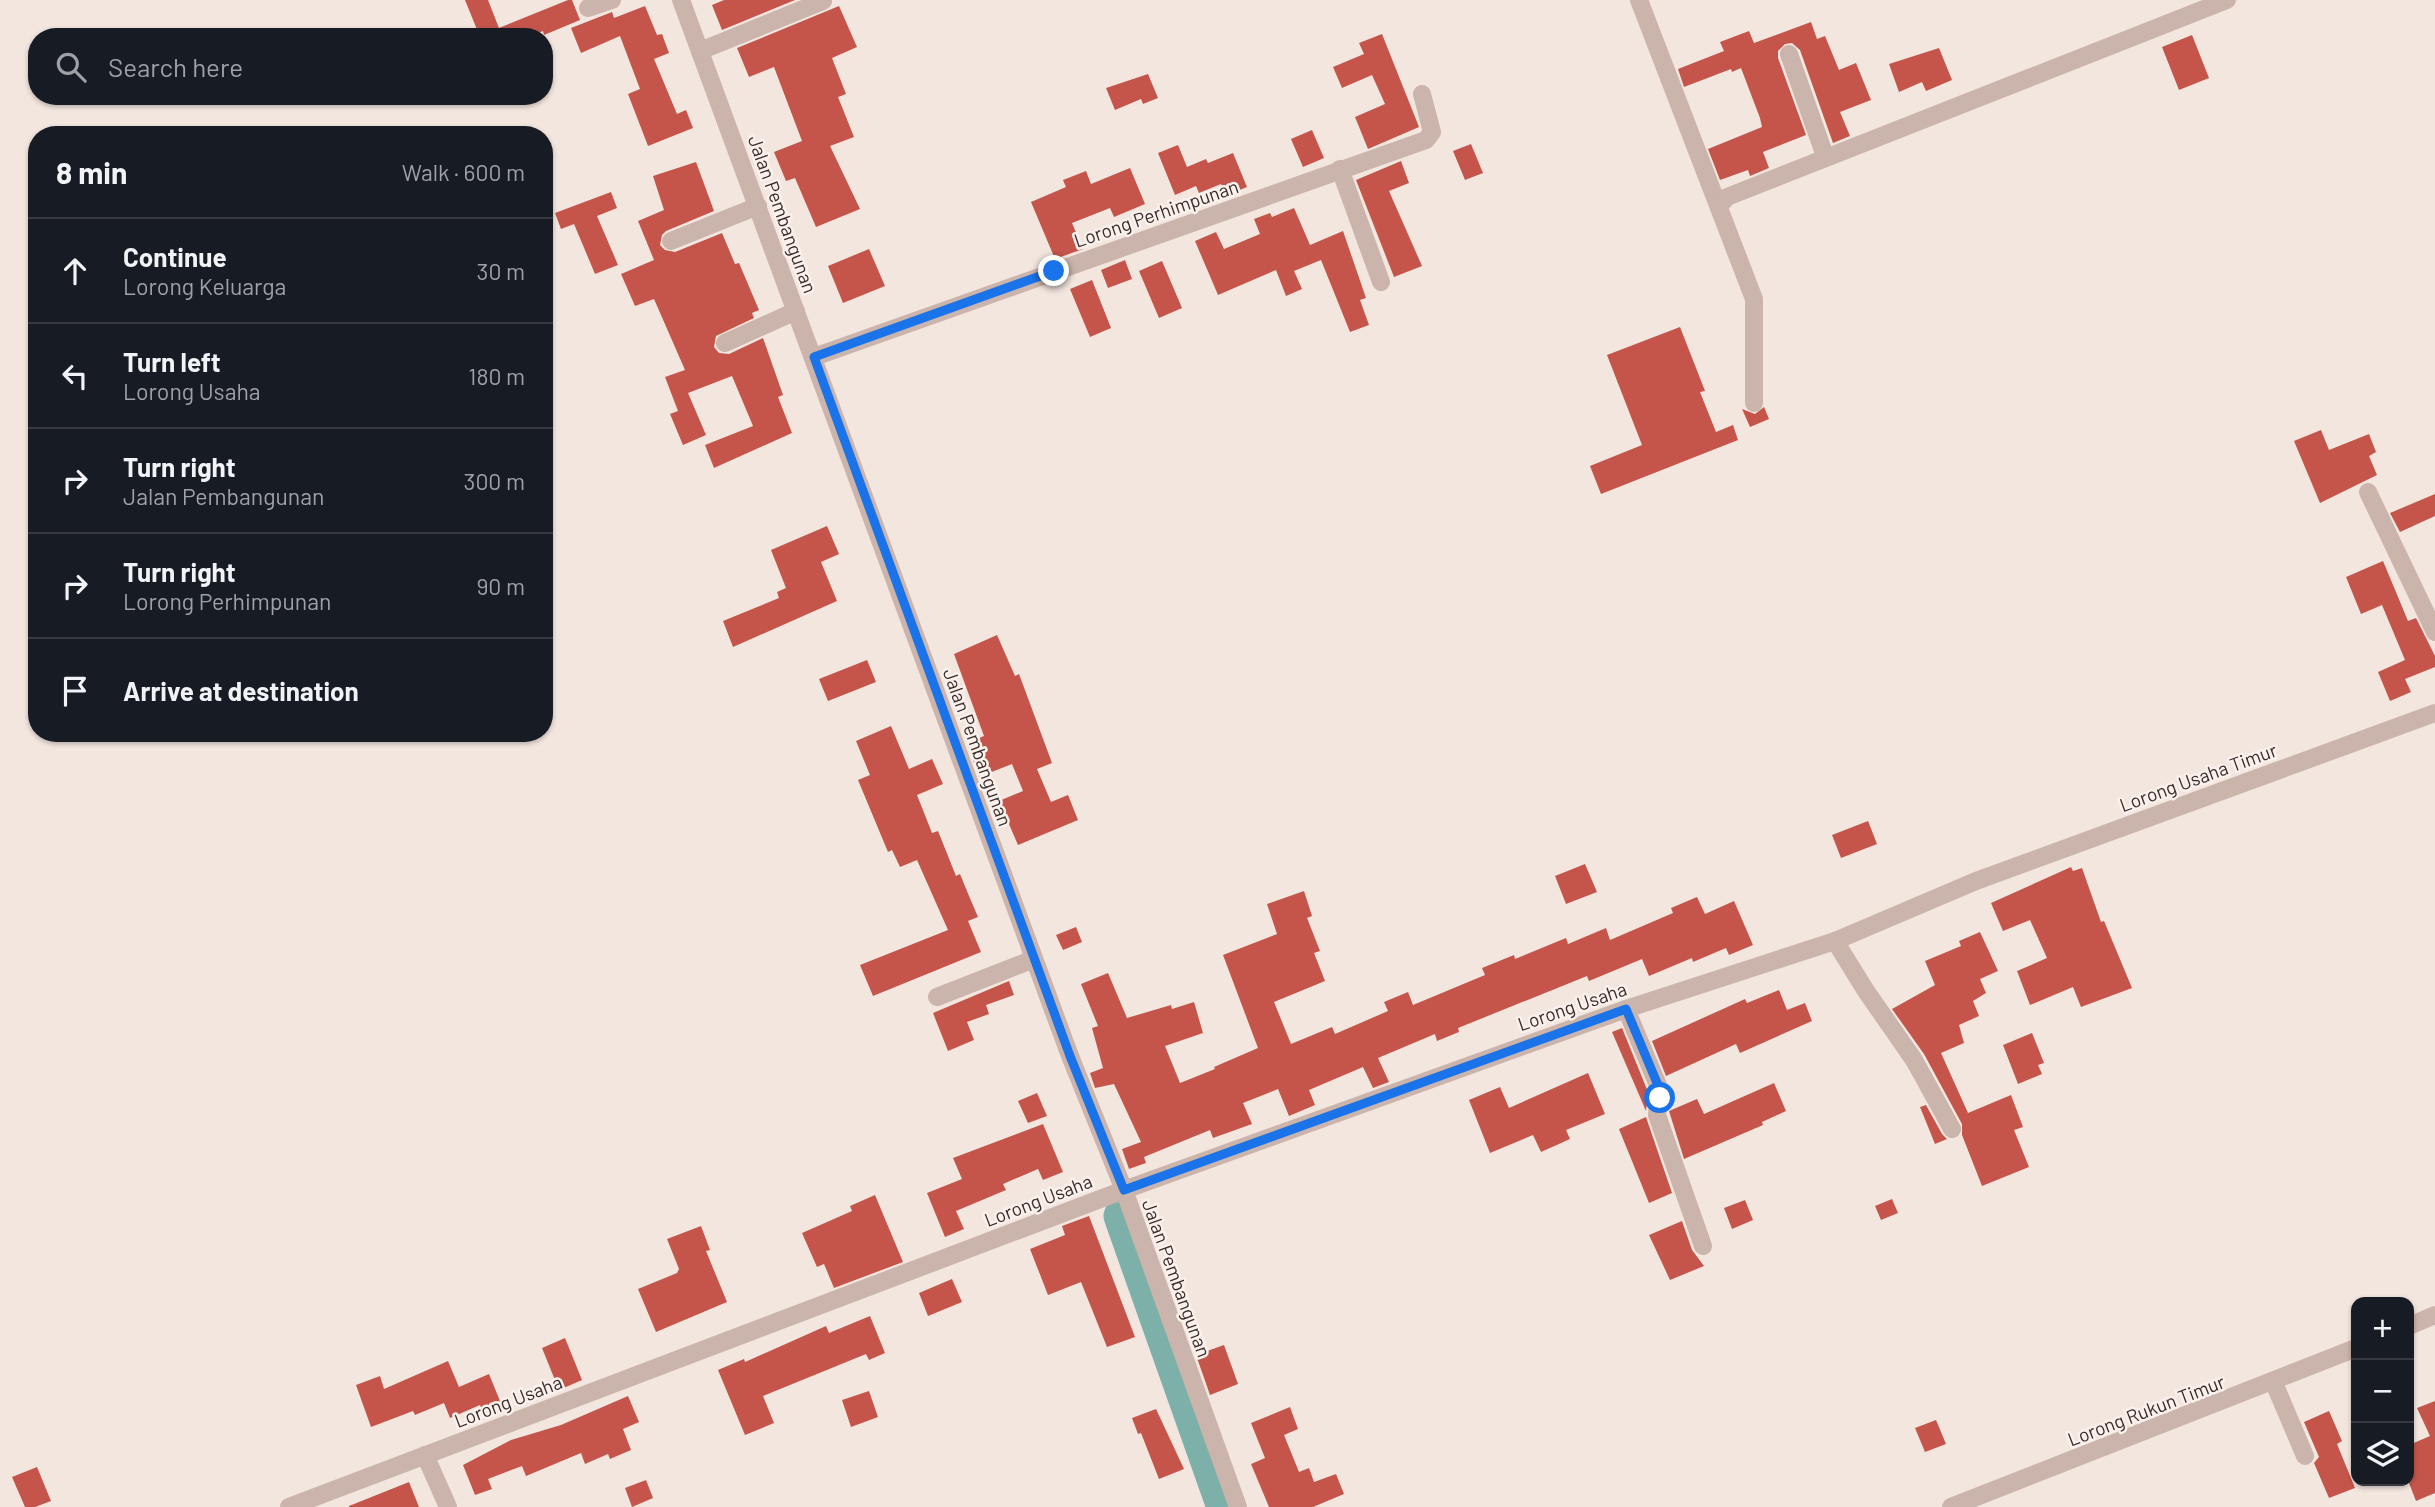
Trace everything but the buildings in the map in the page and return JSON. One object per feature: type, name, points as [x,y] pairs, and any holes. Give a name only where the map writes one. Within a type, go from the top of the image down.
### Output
[{"type":"street","points":[[588,8],[612,0]]},
{"type":"street","name":"Jalan Pembangunan","points":[[681,0],[1034,959],[1124,1190],[1238,1507]]},
{"type":"street","points":[[1639,0],[1754,299],[1754,402]]},
{"type":"street","points":[[1720,205],[1727,197],[1825,156],[2227,0]]},
{"type":"street","points":[[699,51],[823,1]]},
{"type":"street","points":[[1789,54],[1825,156]]},
{"type":"street","name":"Lorong Perhimpunan","points":[[814,357],[1430,137],[1433,132],[1422,94]]},
{"type":"street","points":[[1340,169],[1381,282]]},
{"type":"street","points":[[671,241],[758,206]]},
{"type":"street","points":[[725,343],[796,311]]},
{"type":"street","points":[[2368,492],[2435,632]]},
{"type":"street","name":"Lorong Usaha Timur","points":[[1970,883],[2435,713]]},
{"type":"street","name":"Lorong Usaha","points":[[289,1507],[1124,1190],[1401,1088],[1626,1009],[1835,941],[1970,883]]},
{"type":"street","points":[[1835,941],[1914,1060],[1952,1129]]},
{"type":"street","points":[[937,996],[1034,959]]},
{"type":"street","points":[[1626,1009],[1660,1090],[1657,1115],[1703,1246]]},
{"type":"street","points":[[2414,1324],[2435,1315]]},
{"type":"street","name":"Lorong Rukun Timur","points":[[1951,1507],[2274,1383],[2351,1350]]},
{"type":"street","points":[[2274,1383],[2305,1456]]},
{"type":"street","points":[[425,1455],[448,1507]]},
{"type":"waterway","points":[[1121,1216],[1224,1507]]},
{"type":"route","points":[[1054,271],[814,357],[1070,1056],[1124,1190],[1408,1085],[1626,1009],[1660,1090],[1660,1098]]}]
